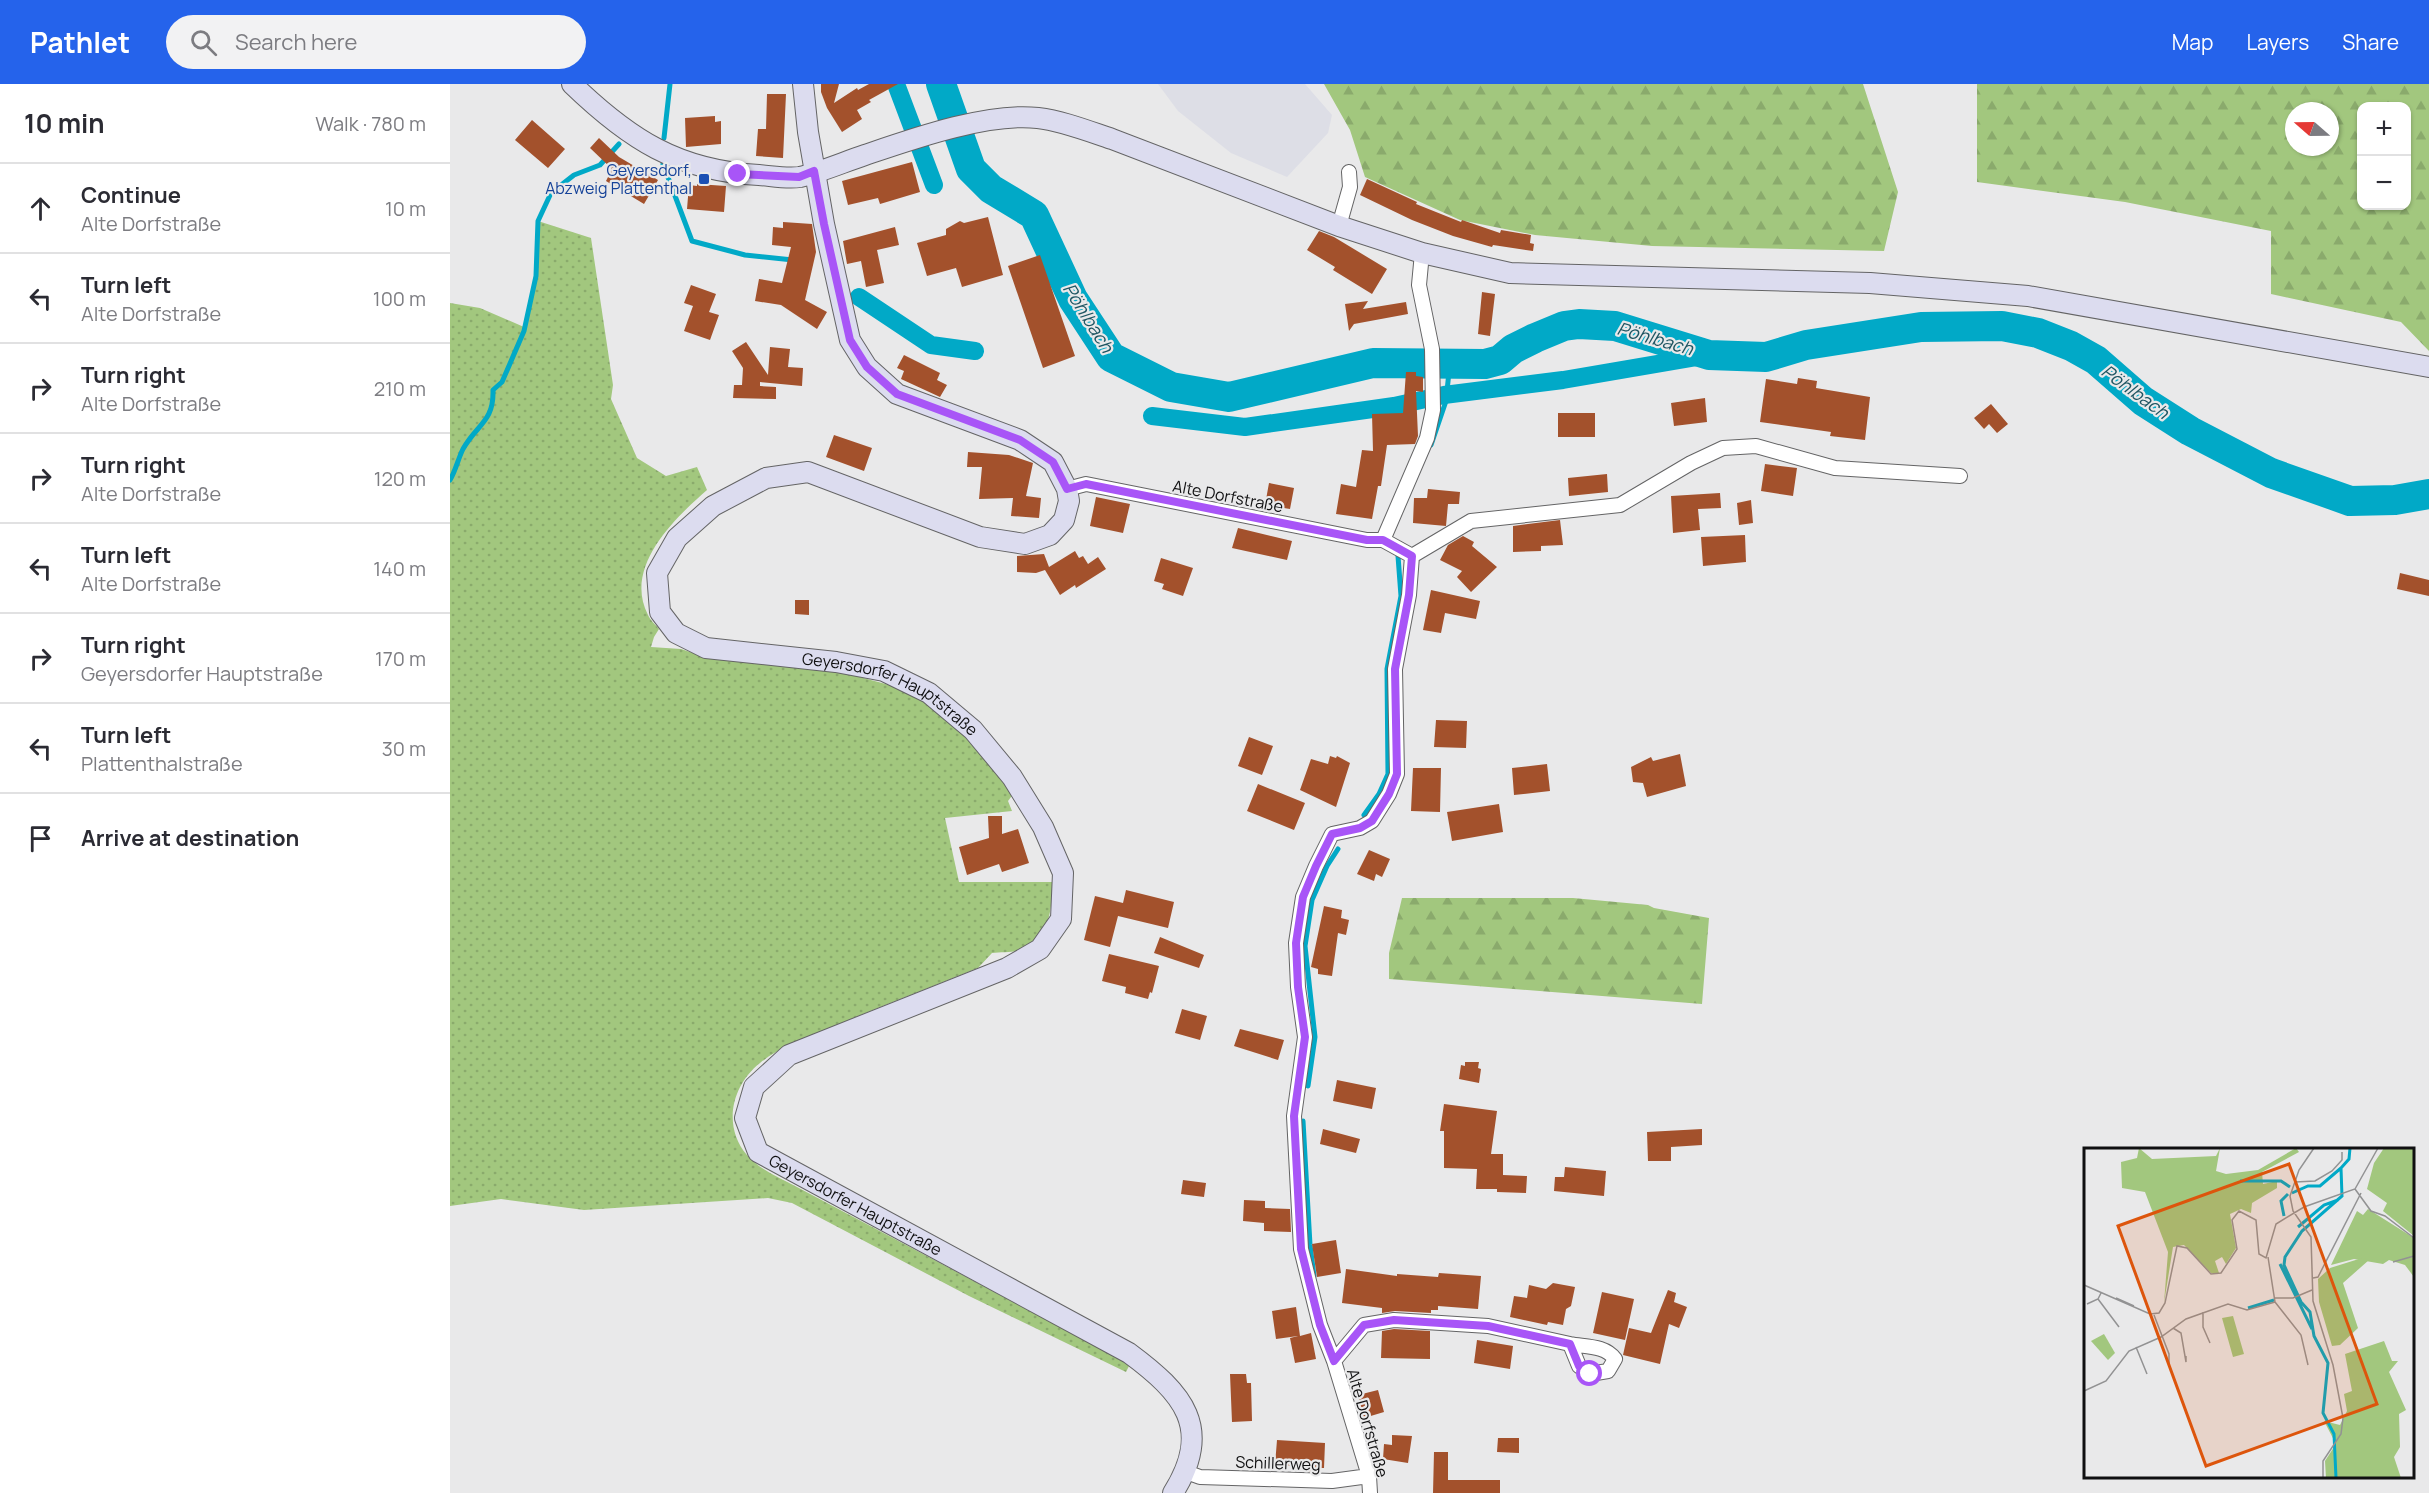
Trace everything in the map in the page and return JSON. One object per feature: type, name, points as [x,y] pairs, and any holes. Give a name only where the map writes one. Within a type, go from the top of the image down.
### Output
[{"type":"main road","points":[[572,84],[596,106],[644,143],[687,164],[708,170],[799,177],[896,145],[972,124],[1011,118],[1037,118],[1075,126],[1339,226],[1422,254],[1510,273],[1870,283],[2028,296],[2429,367]]},
{"type":"main road","points":[[803,84],[814,171],[850,340],[867,367],[897,394],[1020,440],[1053,462],[1067,489]]},
{"type":"main road","name":"Geyersdorfer Hauptstraße","points":[[1067,489],[1069,501],[1064,520],[1050,535],[1025,544],[980,537],[808,472],[766,477],[713,506],[677,538],[657,573],[660,612],[676,633],[706,648],[836,662],[884,671],[929,693],[973,730],[1012,777],[1042,827],[1063,873],[1061,919],[1040,948],[1007,968],[789,1055],[754,1087],[745,1119],[758,1152],[1129,1353],[1159,1375],[1181,1399],[1191,1429],[1191,1456],[1186,1472],[1173,1493]]},
{"type":"street","points":[[1339,226],[1350,187],[1349,172]]},
{"type":"street","points":[[1383,540],[1427,438],[1433,405],[1432,349],[1419,285],[1422,254]]},
{"type":"street","points":[[1412,556],[1471,521],[1620,505],[1691,463],[1723,448],[1756,446],[1835,468],[1960,476]]},
{"type":"street","name":"Alte Dorfstraße","points":[[1067,489],[1086,484],[1367,540],[1383,540],[1412,556],[1409,595],[1395,669],[1397,774],[1389,794],[1372,821],[1360,828],[1332,834],[1303,897],[1296,943],[1298,987],[1305,1037],[1294,1116],[1301,1249],[1320,1325],[1334,1361],[1369,1476],[1370,1493]]},
{"type":"street","name":"Alte Dorfstraße","points":[[1334,1361],[1364,1325],[1394,1320],[1488,1326],[1570,1344]]},
{"type":"street","name":"Schillerweg","points":[[1186,1472],[1200,1477],[1320,1480],[1369,1476]]},
{"type":"shaded area","points":[[1158,84],[1305,84],[1332,115],[1328,133],[1287,177],[1231,153],[1178,111]]},
{"type":"green space","points":[[1324,84],[1863,84],[1898,192],[1884,251],[1652,246],[1535,235],[1460,220],[1365,177],[1350,130]]},
{"type":"green space","points":[[1977,84],[2429,84],[2429,351],[2401,322],[2271,294],[2271,231],[2125,202],[1977,182]]},
{"type":"green space","points":[[538,221],[591,238],[613,385],[611,399],[637,458],[666,476],[697,467],[707,490],[668,529],[647,562],[642,579],[642,597],[649,617],[659,629],[651,647],[681,649],[708,658],[830,669],[893,686],[916,695],[971,740],[1014,793],[1008,801],[1012,811],[945,818],[959,882],[1052,882],[1052,902],[1047,922],[1038,939],[1030,946],[1018,951],[992,953],[978,968],[800,1040],[760,1063],[750,1072],[737,1094],[733,1119],[739,1144],[752,1160],[770,1173],[1130,1364],[1126,1372],[969,1296],[792,1203],[768,1198],[584,1210],[501,1199],[450,1206],[450,303],[480,308],[524,327],[536,276]]},
{"type":"green space","points":[[2429,481],[2429,506],[2410,508]]},
{"type":"green space","points":[[1402,898],[1573,898],[1648,905],[1709,918],[1702,1004],[1389,979],[1389,953]]},
{"type":"building","points":[[821,84],[839,84],[834,103],[857,88],[858,90],[869,84],[898,84],[869,100],[871,102],[857,110],[862,119],[842,132],[827,108],[821,92]]},
{"type":"building","points":[[767,94],[786,94],[783,158],[756,156],[758,129],[766,129]]},
{"type":"building","points":[[715,116],[715,122],[721,121],[721,144],[686,147],[685,118]]},
{"type":"building","points":[[532,120],[565,149],[548,168],[515,140]]},
{"type":"building","points":[[599,138],[619,157],[658,180],[644,204],[606,181],[612,169],[590,148]]},
{"type":"building","points":[[912,162],[920,192],[880,204],[878,198],[848,205],[842,181]]},
{"type":"building","points":[[1367,179],[1417,202],[1416,204],[1461,222],[1462,220],[1500,233],[1501,230],[1531,235],[1530,243],[1534,244],[1533,251],[1493,245],[1492,247],[1453,236],[1412,220],[1360,195]]},
{"type":"building","points":[[697,184],[726,186],[724,212],[687,209],[689,185],[697,186]]},
{"type":"building","points":[[988,217],[1003,275],[962,287],[956,268],[927,276],[917,243],[946,235],[946,229],[960,221],[964,223]]},
{"type":"building","points":[[783,222],[812,224],[816,252],[805,300],[827,312],[817,329],[781,305],[755,301],[759,279],[782,283],[791,247],[772,245],[773,227],[783,228]]},
{"type":"building","points":[[895,227],[899,245],[877,250],[884,283],[866,287],[861,261],[847,264],[843,241]]},
{"type":"building","points":[[1319,231],[1334,237],[1387,269],[1372,294],[1333,270],[1335,267],[1307,250]]},
{"type":"building","points":[[1040,255],[1075,356],[1043,368],[1008,266]]},
{"type":"building","points":[[691,285],[716,294],[709,312],[719,315],[710,340],[684,331],[693,306],[684,303]]},
{"type":"building","points":[[1482,292],[1495,294],[1490,336],[1478,334]]},
{"type":"building","points":[[1368,301],[1363,309],[1406,302],[1408,314],[1354,324],[1349,331],[1345,304]]},
{"type":"building","points":[[746,342],[768,375],[770,347],[790,349],[788,367],[803,368],[802,386],[760,382],[760,386],[776,387],[776,399],[733,398],[734,385],[742,385],[743,368],[732,351]]},
{"type":"building","points":[[904,355],[940,373],[937,380],[947,385],[940,397],[901,379],[904,371],[897,368]]},
{"type":"building","points":[[1406,372],[1416,372],[1416,376],[1423,377],[1423,392],[1416,391],[1418,436],[1415,444],[1387,445],[1381,486],[1378,486],[1372,519],[1336,514],[1341,484],[1356,487],[1362,450],[1373,451],[1372,414],[1403,413]]},
{"type":"building","points":[[1798,378],[1817,381],[1816,388],[1870,397],[1865,440],[1830,436],[1831,432],[1760,422],[1766,379],[1797,384]]},
{"type":"building","points":[[1705,398],[1707,422],[1674,426],[1671,403]]},
{"type":"building","points":[[1991,404],[2008,424],[1997,433],[1989,424],[1984,429],[1974,418]]},
{"type":"building","points":[[1558,413],[1595,413],[1595,437],[1558,437]]},
{"type":"building","points":[[834,435],[872,448],[864,471],[826,457]]},
{"type":"building","points":[[968,452],[1009,455],[1033,463],[1026,496],[1041,498],[1039,518],[1011,516],[1013,498],[979,499],[982,467],[967,467]]},
{"type":"building","points":[[1765,464],[1797,468],[1793,496],[1761,491]]},
{"type":"building","points":[[1607,474],[1608,492],[1569,496],[1568,478]]},
{"type":"building","points":[[1269,483],[1294,488],[1290,509],[1265,505]]},
{"type":"building","points":[[1428,489],[1460,492],[1459,504],[1448,504],[1446,526],[1413,523],[1414,498],[1427,498]]},
{"type":"building","points":[[1720,493],[1721,508],[1698,509],[1700,530],[1673,533],[1671,496]]},
{"type":"building","points":[[1096,497],[1130,504],[1123,533],[1090,526]]},
{"type":"building","points":[[1751,500],[1753,523],[1739,525],[1737,503]]},
{"type":"building","points":[[1560,520],[1563,545],[1541,546],[1541,551],[1513,552],[1513,526]]},
{"type":"building","points":[[1238,528],[1292,541],[1287,560],[1232,548]]},
{"type":"building","points":[[1745,535],[1746,562],[1703,566],[1701,537]]},
{"type":"building","points":[[1463,536],[1474,542],[1472,546],[1497,567],[1471,592],[1457,577],[1462,571],[1440,560],[1448,545]]},
{"type":"building","points":[[1075,551],[1079,558],[1083,556],[1088,564],[1098,557],[1106,569],[1060,595],[1045,570],[1036,573],[1017,572],[1017,556],[1044,554],[1049,567]]},
{"type":"building","points":[[1161,558],[1193,568],[1183,596],[1162,589],[1164,584],[1154,581]]},
{"type":"building","points":[[2400,573],[2429,580],[2429,596],[2397,589]]},
{"type":"building","points":[[1431,590],[1480,601],[1476,619],[1445,613],[1441,633],[1423,630]]},
{"type":"building","points":[[795,600],[809,600],[809,615],[795,614]]},
{"type":"building","points":[[1436,720],[1467,721],[1466,748],[1434,747]]},
{"type":"building","points":[[1249,737],[1273,746],[1262,775],[1238,766]]},
{"type":"building","points":[[1680,754],[1686,786],[1647,797],[1643,783],[1633,782],[1631,767],[1651,757],[1653,761]]},
{"type":"building","points":[[1330,756],[1336,758],[1337,756],[1350,763],[1336,807],[1300,790],[1311,759],[1328,764]]},
{"type":"building","points":[[1547,764],[1550,791],[1514,795],[1512,768]]},
{"type":"building","points":[[1413,768],[1441,768],[1440,812],[1411,811]]},
{"type":"building","points":[[1258,784],[1305,803],[1294,830],[1247,811]]},
{"type":"building","points":[[1499,804],[1503,832],[1452,841],[1447,812]]},
{"type":"building","points":[[988,816],[1002,816],[1002,834],[1018,829],[1029,863],[1002,872],[999,864],[967,875],[959,847],[989,838]]},
{"type":"building","points":[[1369,850],[1390,859],[1382,877],[1376,874],[1374,881],[1357,874]]},
{"type":"building","points":[[1126,890],[1174,902],[1168,928],[1118,916],[1110,947],[1084,940],[1095,896],[1123,903]]},
{"type":"building","points":[[1324,906],[1342,910],[1341,918],[1349,920],[1346,935],[1338,933],[1332,976],[1318,974],[1318,969],[1311,967]]},
{"type":"building","points":[[1160,937],[1204,955],[1199,968],[1154,953]]},
{"type":"building","points":[[1109,954],[1159,966],[1152,993],[1150,992],[1148,999],[1125,993],[1126,987],[1102,981]]},
{"type":"building","points":[[1182,1009],[1207,1016],[1200,1040],[1175,1033]]},
{"type":"building","points":[[1240,1029],[1284,1040],[1278,1060],[1234,1046]]},
{"type":"building","points":[[1465,1062],[1479,1062],[1478,1068],[1481,1069],[1479,1083],[1459,1079],[1461,1065],[1465,1066]]},
{"type":"building","points":[[1337,1080],[1376,1088],[1372,1109],[1333,1101]]},
{"type":"building","points":[[1444,1104],[1497,1111],[1491,1154],[1503,1154],[1503,1175],[1527,1176],[1526,1193],[1476,1189],[1477,1169],[1444,1168],[1444,1131],[1440,1131]]},
{"type":"building","points":[[1323,1129],[1360,1139],[1356,1153],[1320,1144]]},
{"type":"building","points":[[1702,1129],[1702,1145],[1671,1147],[1671,1161],[1648,1161],[1647,1132]]},
{"type":"building","points":[[1565,1167],[1606,1171],[1604,1196],[1554,1191],[1555,1177],[1564,1177]]},
{"type":"building","points":[[1183,1180],[1206,1183],[1204,1197],[1181,1194]]},
{"type":"building","points":[[1244,1200],[1265,1201],[1265,1208],[1290,1209],[1291,1232],[1264,1231],[1264,1223],[1243,1221]]},
{"type":"building","points":[[1336,1240],[1341,1273],[1317,1277],[1312,1244]]},
{"type":"building","points":[[1346,1269],[1397,1276],[1397,1274],[1438,1277],[1439,1273],[1481,1276],[1478,1309],[1438,1306],[1438,1310],[1431,1310],[1431,1313],[1395,1311],[1382,1313],[1382,1308],[1342,1303]]},
{"type":"building","points":[[1553,1283],[1575,1287],[1571,1306],[1566,1309],[1563,1325],[1548,1322],[1547,1325],[1510,1317],[1514,1296],[1527,1298],[1529,1285],[1546,1289]]},
{"type":"building","points":[[1668,1290],[1676,1293],[1674,1302],[1687,1307],[1679,1328],[1669,1324],[1660,1364],[1623,1355],[1629,1328],[1651,1333]]},
{"type":"building","points":[[1602,1292],[1634,1299],[1625,1340],[1593,1333]]},
{"type":"building","points":[[1296,1307],[1300,1336],[1311,1333],[1316,1359],[1295,1363],[1290,1338],[1298,1336],[1276,1339],[1272,1311]]},
{"type":"building","points":[[1394,1329],[1430,1331],[1430,1359],[1381,1358],[1382,1331]]},
{"type":"building","points":[[1477,1340],[1513,1346],[1510,1369],[1474,1363]]},
{"type":"building","points":[[1230,1374],[1246,1374],[1247,1383],[1251,1383],[1252,1421],[1232,1422]]},
{"type":"building","points":[[1378,1390],[1384,1412],[1364,1418],[1358,1395]]},
{"type":"building","points":[[1392,1435],[1412,1436],[1408,1463],[1383,1459],[1384,1444],[1392,1445]]},
{"type":"building","points":[[1498,1438],[1519,1438],[1519,1453],[1497,1452]]},
{"type":"building","points":[[1277,1440],[1325,1443],[1324,1468],[1320,1468],[1320,1472],[1304,1471],[1304,1467],[1275,1465]]},
{"type":"building","points":[[1434,1452],[1448,1452],[1448,1480],[1500,1480],[1500,1493],[1433,1493]]},
{"type":"waterway","points":[[664,138],[670,84]]},
{"type":"waterway","points":[[896,84],[934,185]]},
{"type":"waterway","name":"Pöhlbach","points":[[941,84],[971,169],[991,189],[1034,215],[1073,299],[1111,357],[1171,387],[1229,397],[1373,363],[1485,364],[1500,360],[1513,349],[1535,338],[1564,326],[1579,324],[1615,326],[1709,355],[1766,357],[1806,345],[1921,327],[2002,326],[2038,333],[2071,346],[2096,360],[2143,401],[2190,431],[2271,473],[2350,501],[2395,500],[2429,494]]},
{"type":"waterway","points":[[450,480],[463,449],[488,416],[493,401],[493,390],[502,382],[524,331],[536,276],[538,221],[551,193],[574,175],[600,165],[619,144]]},
{"type":"waterway","points":[[663,164],[692,241],[745,255],[793,260]]},
{"type":"waterway","points":[[859,297],[931,345],[975,351]]},
{"type":"waterway","points":[[1152,416],[1245,427],[1394,406],[1444,395],[1563,380],[1709,355]]},
{"type":"waterway","points":[[1431,445],[1446,401],[1450,362]]},
{"type":"waterway","points":[[1364,815],[1379,794],[1388,774],[1387,669],[1401,596],[1398,556]]},
{"type":"waterway","points":[[1308,1086],[1315,1037],[1305,946],[1312,900],[1327,866],[1338,849]]},
{"type":"waterway","points":[[1303,1121],[1314,1276]]},
{"type":"place","name":"Geyersdorf, Abzweig Plattenthal","points":[[704,179]]},
{"type":"route","points":[[738,174],[799,177],[814,171],[850,340],[867,367],[897,394],[1020,440],[1053,462],[1067,489],[1086,484],[1367,540],[1383,540],[1412,556],[1409,595],[1395,669],[1397,774],[1389,794],[1372,821],[1360,828],[1332,834],[1303,897],[1296,943],[1298,987],[1305,1037],[1294,1116],[1301,1249],[1320,1325],[1334,1361],[1364,1325],[1394,1320],[1488,1326],[1570,1344],[1579,1366],[1590,1374]]}]
